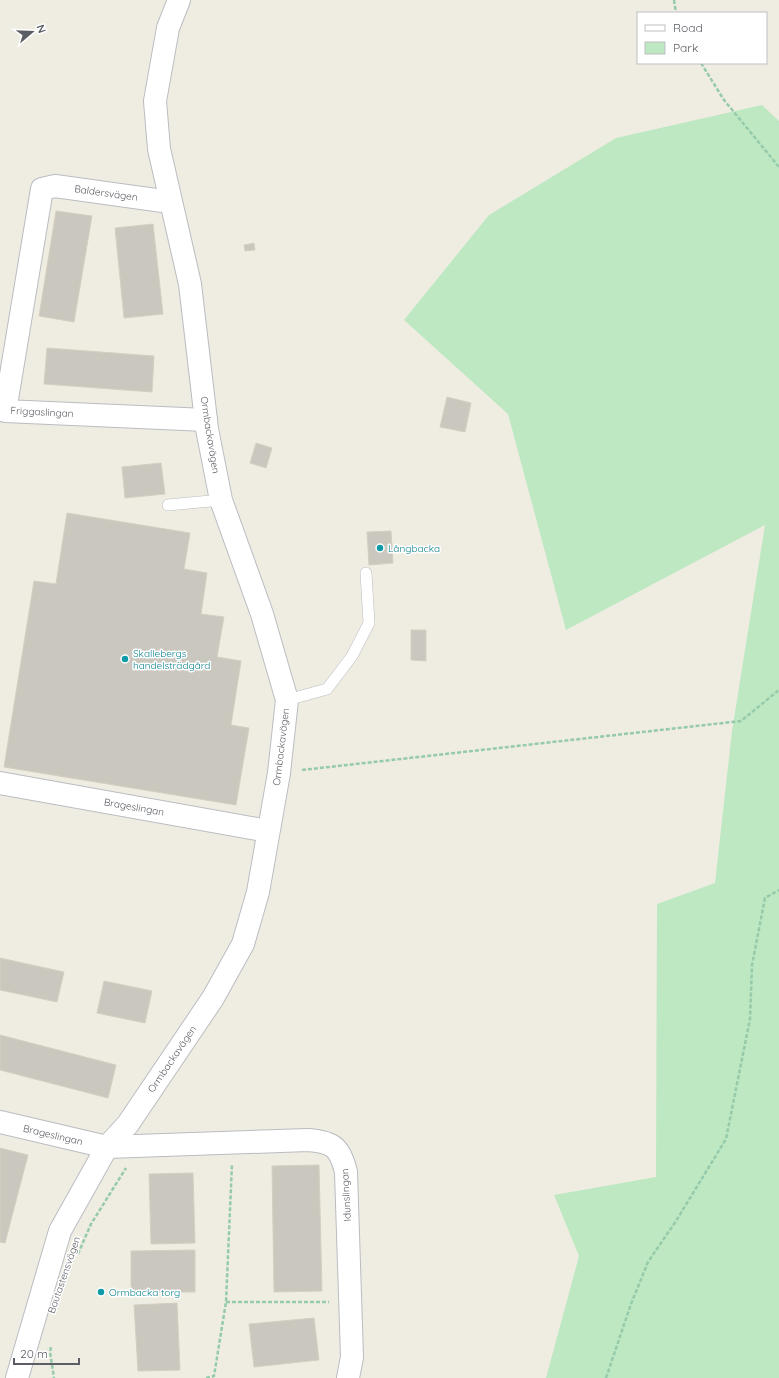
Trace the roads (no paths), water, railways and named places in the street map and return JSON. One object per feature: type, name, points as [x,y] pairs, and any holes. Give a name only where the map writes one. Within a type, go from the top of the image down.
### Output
[{"type":"street","name":"Ormbackavägen","points":[[17,1378],[60,1231],[107,1147],[128,1124],[213,998],[243,944],[258,892],[279,773],[287,700],[262,614],[221,500],[206,420],[190,284],[159,149],[155,101],[168,28],[179,0]]},
{"type":"street","name":"Baldersvägen","points":[[42,189],[55,186],[170,202]]},
{"type":"street","name":"Friggaslingan","points":[[42,189],[3,410],[206,420]]},
{"type":"street","name":"Brageslingan","points":[[0,783],[268,831]]},
{"type":"street","name":"Brageslingan","points":[[0,1122],[107,1147]]},
{"type":"street","name":"Idunslingan","points":[[107,1147],[313,1140],[325,1141],[336,1150],[343,1158],[346,1172],[352,1357],[348,1378]]},
{"type":"lane","points":[[168,505],[221,500]]},
{"type":"lane","points":[[287,700],[327,689],[352,656],[369,623],[366,573]]},
{"type":"place","name":"Långbacka","points":[[380,548]]},
{"type":"place","name":"Skallebergs handelsträdgård","points":[[125,659]]},
{"type":"place","name":"Ormbacka torg","points":[[101,1292]]}]
